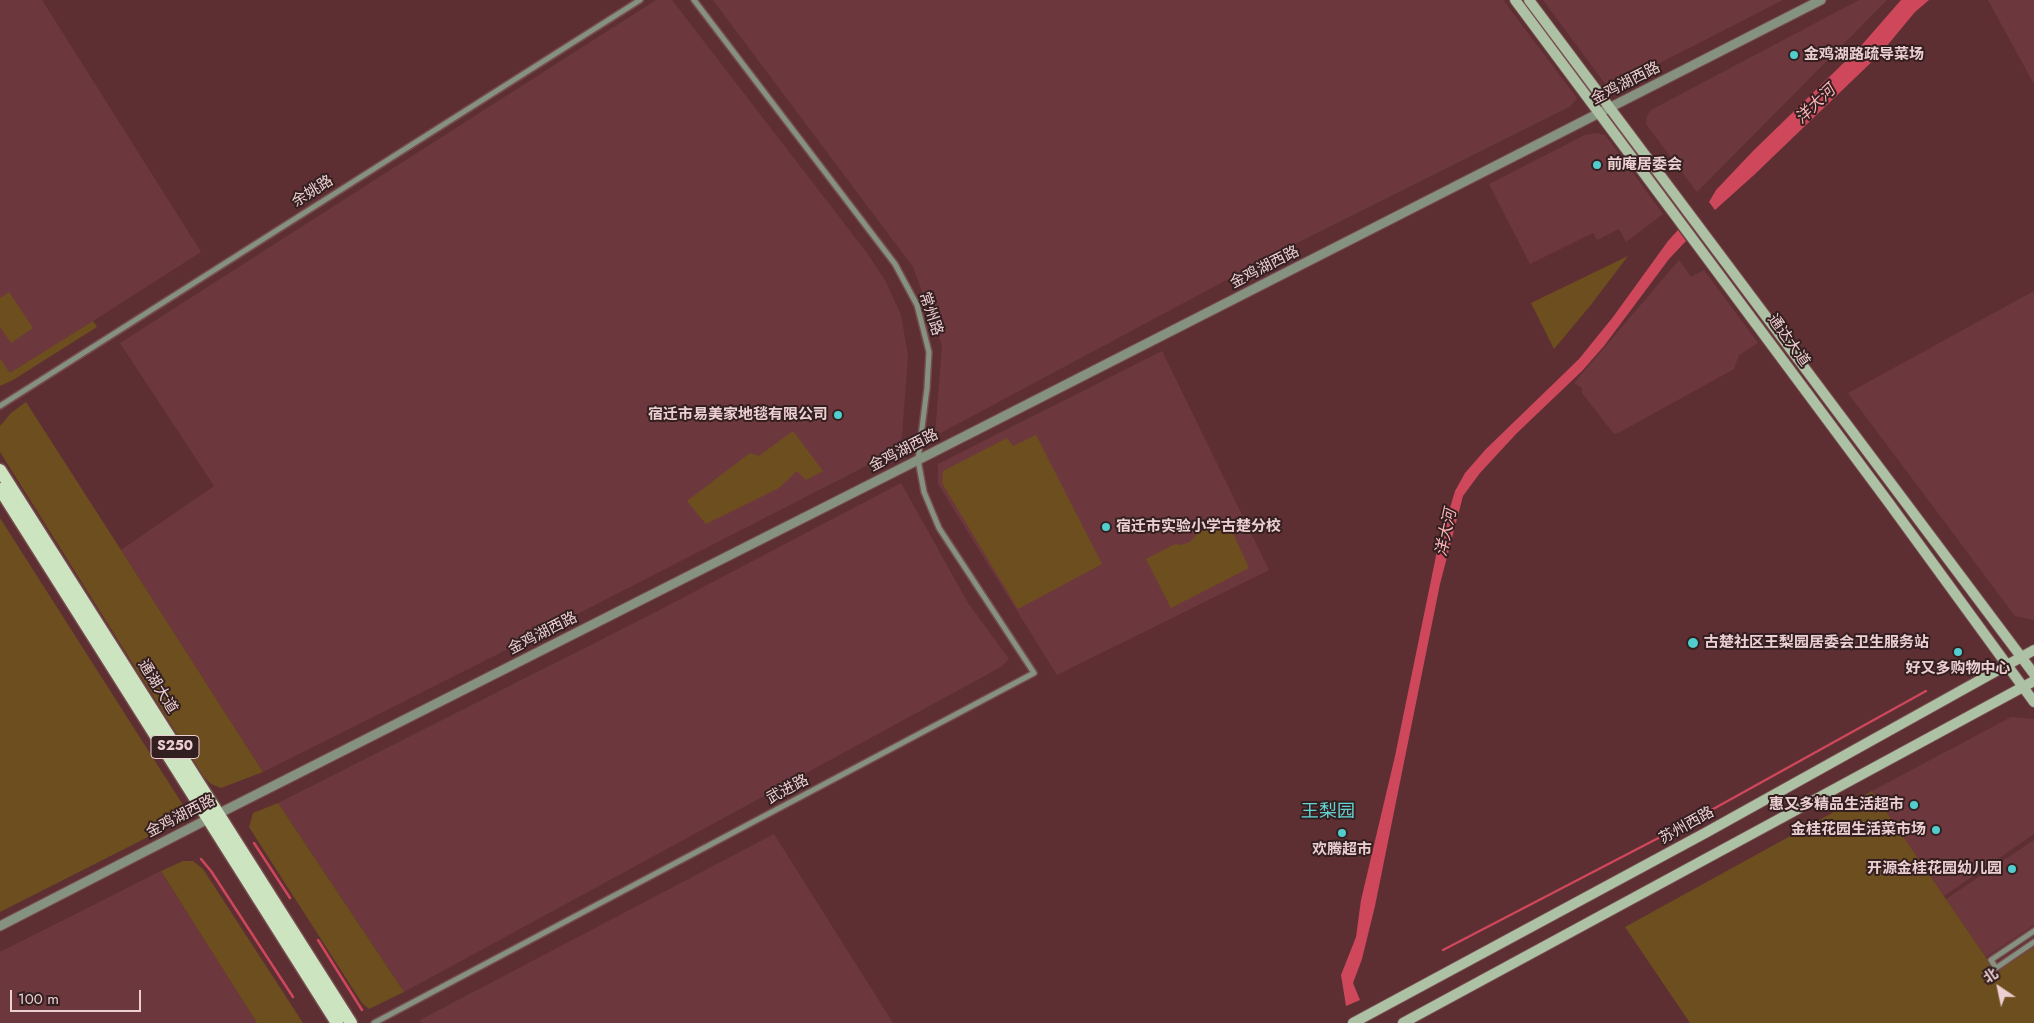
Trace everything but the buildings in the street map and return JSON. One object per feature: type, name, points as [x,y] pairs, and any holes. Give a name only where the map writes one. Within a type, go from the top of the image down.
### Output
[{"type":"main road","name":"通达大道","points":[[1515,0],[2008,664],[2034,702]]},
{"type":"main road","name":"通达大道","points":[[1529,0],[2034,674]]},
{"type":"main road","name":"通湖大道","points":[[0,470],[338,1023]]},
{"type":"main road","name":"通湖大道","points":[[0,489],[213,816],[351,1023]]},
{"type":"main road","name":"苏州西路","points":[[1353,1023],[1707,832],[2034,650]]},
{"type":"main road","points":[[1403,1023],[2034,681]]},
{"type":"street","name":"余姚路","points":[[0,406],[640,0]]},
{"type":"street","name":"常州路","points":[[694,0],[895,264],[917,304],[929,352],[927,388],[918,460],[924,492],[939,528],[1034,673]]},
{"type":"street","name":"金鸡湖西路","points":[[0,926],[213,816],[918,460],[1821,0]]},
{"type":"street","name":"武进路","points":[[374,1023],[1034,673]]},
{"type":"street","points":[[2034,931],[1991,960],[1996,968],[2034,942]]},
{"type":"shaded area","points":[[0,0],[42,0],[201,252],[10,374],[0,358]]},
{"type":"shaded area","points":[[656,0],[672,0],[867,253],[886,282],[901,315],[908,356],[901,448],[556,625],[263,772],[121,550],[214,486],[120,343]]},
{"type":"shaded area","points":[[713,0],[1503,0],[1577,98],[1571,106],[1277,253],[935,436],[942,345],[913,267]]},
{"type":"shaded area","points":[[1543,0],[1783,0],[1609,89]]},
{"type":"shaded area","name":"金鸡湖路疏导菜场","points":[[1859,0],[1887,0],[1697,192],[1646,124],[1647,116],[1651,110]]},
{"type":"shaded area","points":[[1988,0],[2034,0],[2034,84]]},
{"type":"shaded area","points":[[1598,133],[1605,135],[1663,214],[1626,242],[1619,229],[1597,240],[1593,233],[1530,264],[1489,184],[1585,135]]},
{"type":"shaded area","points":[[1628,256],[1590,306],[1554,349],[1531,303]]},
{"type":"shaded area","points":[[1679,260],[1691,277],[1704,270],[1758,343],[1739,355],[1734,369],[1614,434],[1582,393],[1582,388],[1574,383]]},
{"type":"shaded area","points":[[2034,291],[2034,620],[2015,616],[1848,393]]},
{"type":"shaded area","points":[[9,292],[33,328],[11,343],[0,327],[0,298]]},
{"type":"shaded area","points":[[93,321],[97,327],[13,380],[0,386],[0,358],[10,373]]},
{"type":"shaded area","name":"宿迁市实验小学古楚分校","points":[[1162,351],[1269,570],[1057,675],[938,484],[938,464]]},
{"type":"shaded area","points":[[26,402],[263,772],[221,788],[211,784],[204,777],[0,452],[0,426],[11,413]]},
{"type":"shaded area","points":[[793,431],[823,471],[806,480],[797,471],[779,488],[706,524],[687,501],[750,453],[759,456]]},
{"type":"shaded area","points":[[1036,435],[1102,564],[1018,609],[942,483],[943,471],[1007,438],[1013,446]]},
{"type":"shaded area","points":[[901,483],[968,603],[1009,659],[1001,667],[404,992],[278,803],[650,615]]},
{"type":"shaded area","points":[[0,518],[183,805],[182,813],[146,838],[0,912]]},
{"type":"shaded area","points":[[1225,519],[1249,568],[1171,608],[1146,559],[1175,544],[1181,545],[1190,542],[1198,533]]},
{"type":"shaded area","points":[[2011,717],[2034,719],[2034,834],[1944,896],[1872,791]]},
{"type":"shaded area","points":[[1872,791],[1996,972],[2034,947],[2034,1023],[1690,1023],[1625,927]]},
{"type":"shaded area","points":[[278,803],[404,992],[369,1009],[362,1003],[249,827],[253,813]]},
{"type":"shaded area","points":[[774,834],[893,1023],[422,1023],[420,1020]]},
{"type":"shaded area","name":"开源金桂花园幼儿园","points":[[2034,840],[2034,925],[1986,957],[1946,899]]},
{"type":"shaded area","points":[[183,861],[193,861],[203,869],[303,1023],[257,1023],[161,871]]},
{"type":"shaded area","points":[[161,871],[257,1023],[0,1023],[0,952]]},
{"type":"water","name":"洋大河","points":[[1901,0],[1929,0],[1915,12],[1881,53],[1715,210],[1709,202],[1716,190],[1753,151],[1860,47]]},
{"type":"water","name":"洋大河","points":[[1678,230],[1686,241],[1669,259],[1604,346],[1582,371],[1517,433],[1480,473],[1463,496],[1440,584],[1375,906],[1362,959],[1353,983],[1360,1000],[1346,1006],[1341,975],[1356,937],[1361,900],[1395,756],[1437,551],[1455,491],[1465,473],[1486,449],[1579,359]]},
{"type":"waterway","points":[[1706,813],[1926,691]]},
{"type":"waterway","points":[[1443,950],[1693,820]]},
{"type":"waterway","points":[[254,843],[290,898]]},
{"type":"waterway","points":[[201,859],[211,871],[293,997]]},
{"type":"waterway","points":[[318,940],[362,1010]]},
{"type":"place","name":"金鸡湖路疏导菜场","points":[[1794,55]]},
{"type":"place","name":"前庵居委会","points":[[1597,165]]},
{"type":"place","name":"宿迁市易美家地毯有限公司","points":[[838,415]]},
{"type":"place","name":"宿迁市实验小学古楚分校","points":[[1106,527]]},
{"type":"place","name":"古楚社区王梨园居委会卫生服务站","points":[[1693,643]]},
{"type":"place","name":"好又多购物中心","points":[[1958,652]]},
{"type":"place","name":"惠又多精品生活超市","points":[[1914,805]]},
{"type":"place","name":"金桂花园生活菜市场","points":[[1936,830]]},
{"type":"place","name":"欢腾超市","points":[[1342,833]]},
{"type":"place","name":"开源金桂花园幼儿园","points":[[2012,869]]},
{"type":"district","name":"王梨园","points":[[1328,813]]}]
